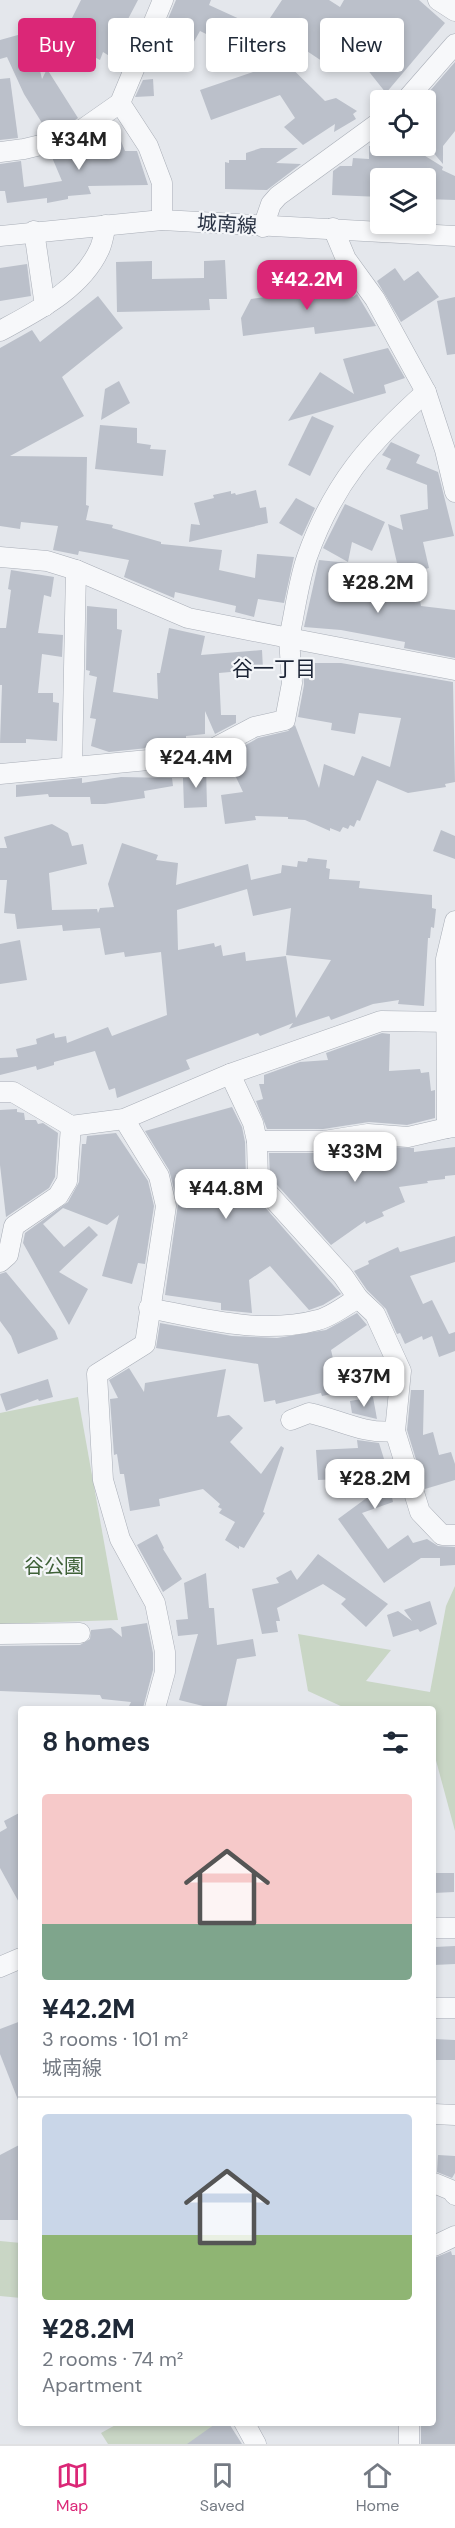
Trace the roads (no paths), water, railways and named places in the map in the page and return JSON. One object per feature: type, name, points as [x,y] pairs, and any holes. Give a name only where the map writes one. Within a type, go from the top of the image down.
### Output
[{"type":"street","points":[[0,152],[70,138],[120,103],[164,0]]},
{"type":"street","points":[[438,0],[455,11]]},
{"type":"street","points":[[415,90],[455,44]]},
{"type":"street","points":[[120,103],[148,146],[162,183],[162,220]]},
{"type":"street","points":[[263,227],[271,204],[278,196],[370,129]]},
{"type":"street","name":"城南線","points":[[0,236],[162,220],[455,236]]},
{"type":"street","points":[[0,331],[45,306],[80,278],[100,248],[106,225]]},
{"type":"street","points":[[333,228],[346,259],[375,299],[426,392],[450,449],[455,492]]},
{"type":"street","points":[[34,231],[45,306]]},
{"type":"street","points":[[0,774],[201,755],[254,727],[285,720],[292,683],[289,638],[306,559],[327,510],[357,460],[385,429],[426,392]]},
{"type":"street","points":[[0,557],[47,561],[76,570],[188,618],[455,670]]},
{"type":"street","points":[[72,767],[76,570]]},
{"type":"street","points":[[257,1141],[324,1141],[368,1134],[408,1137],[451,1127],[450,1022],[446,959],[455,921]]},
{"type":"street","points":[[0,1092],[13,1092],[71,1126],[124,1119],[230,1074],[381,1022],[450,1022]]},
{"type":"street","points":[[230,1074],[253,1123],[257,1141],[258,1182],[343,1276],[358,1298],[375,1314],[401,1371],[394,1431],[420,1512],[442,1535],[455,1535]]},
{"type":"street","points":[[124,1119],[159,1176],[166,1206],[145,1344],[97,1374],[103,1480],[120,1539],[155,1602],[165,1652],[165,1672],[156,1706]]},
{"type":"street","points":[[0,1262],[8,1255],[14,1226],[58,1196],[67,1181],[71,1126]]},
{"type":"street","points":[[149,1308],[223,1322],[270,1327],[320,1320],[358,1298]]},
{"type":"street","points":[[291,1420],[309,1413],[357,1428],[381,1433],[394,1431]]},
{"type":"street","points":[[0,1634],[80,1633]]},
{"type":"street","points":[[436,1928],[455,1928]]},
{"type":"street","points":[[0,1966],[18,1959]]},
{"type":"street","points":[[436,2008],[455,2008]]},
{"type":"street","points":[[436,2114],[455,2115]]},
{"type":"street","points":[[436,2245],[455,2236]]},
{"type":"street","points":[[246,2426],[256,2444]]},
{"type":"street","points":[[409,2426],[409,2444]]},
{"type":"district","name":"谷一丁目","points":[[274,669]]},
{"type":"park label","name":"谷公園","points":[[54,1566]]}]
